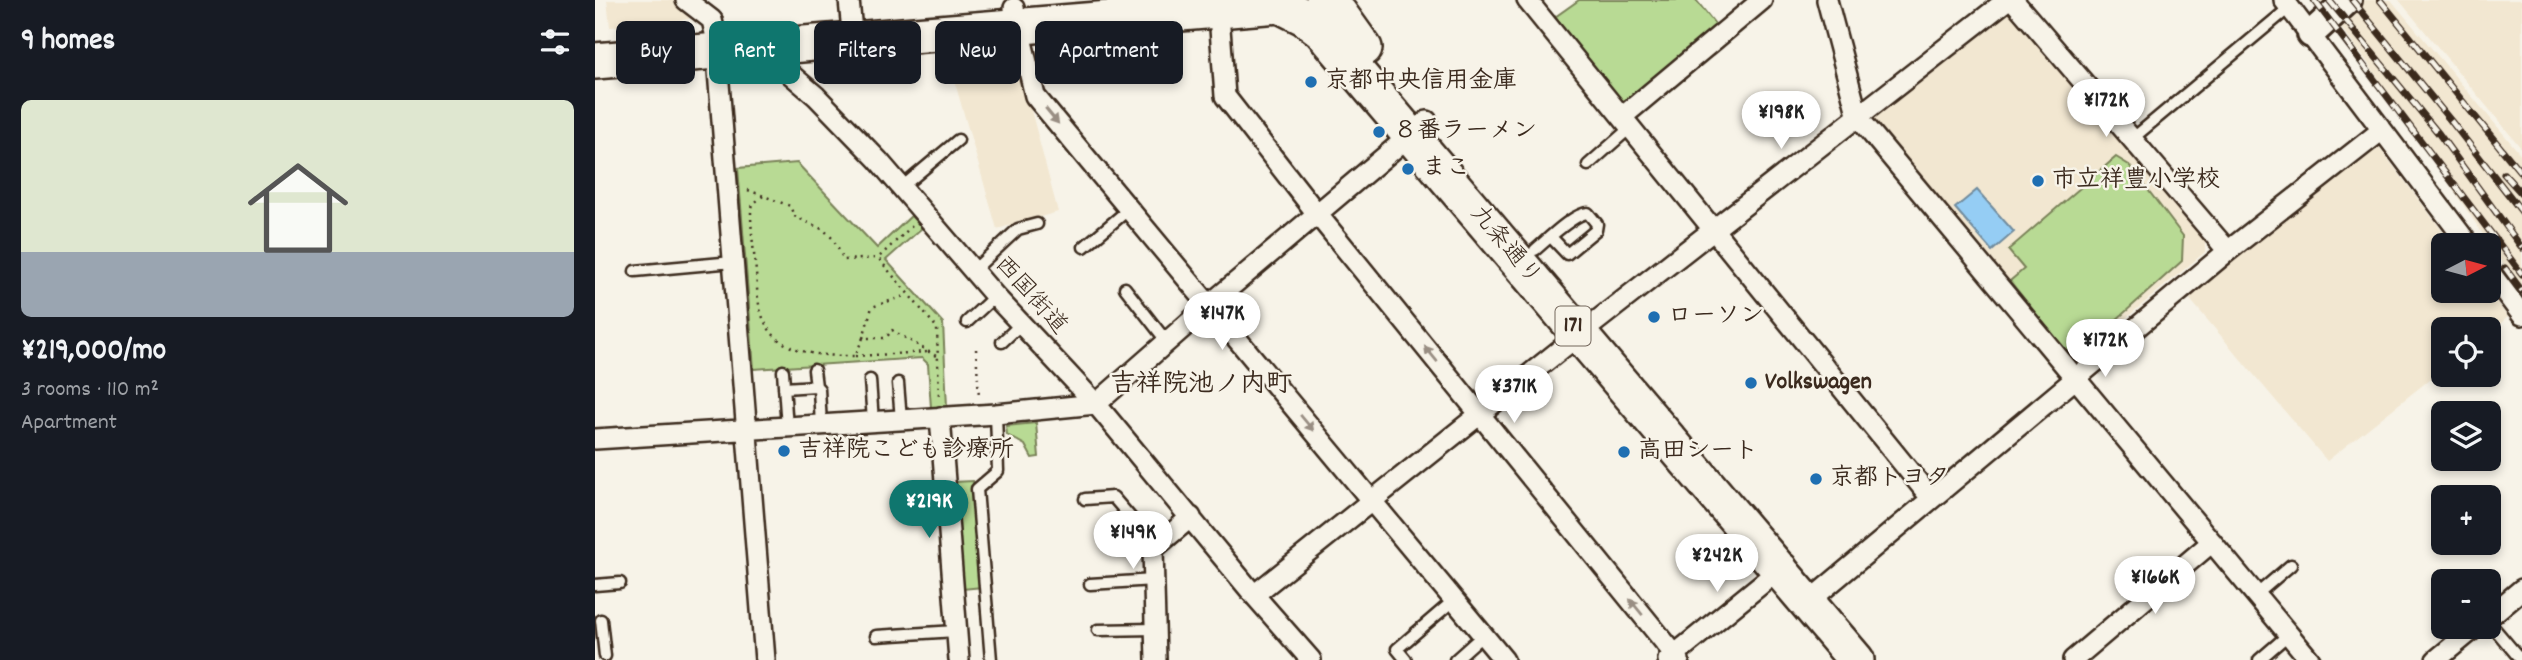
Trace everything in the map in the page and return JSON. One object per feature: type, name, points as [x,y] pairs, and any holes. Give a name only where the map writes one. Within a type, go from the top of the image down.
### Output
[{"type":"highway","name":"171","points":[[800,43],[1142,0]]},
{"type":"highway","name":"九条通り","points":[[1324,0],[1339,13],[1419,128],[1814,597],[1878,660]]},
{"type":"highway","name":"171","points":[[800,23],[850,11],[1016,17],[1218,5]]},
{"type":"highway","name":"九条通り","points":[[1218,5],[1280,5],[1304,17],[1321,30],[1419,128],[1543,243],[1588,328]]},
{"type":"highway","name":"171","points":[[595,43],[709,42]]},
{"type":"highway","name":"171","points":[[595,61],[709,43]]},
{"type":"highway","name":"九条通り","points":[[1814,597],[1856,660]]},
{"type":"street","points":[[686,0],[712,21]]},
{"type":"street","points":[[1527,0],[1931,498]]},
{"type":"street","points":[[1627,122],[1762,0]]},
{"type":"street","points":[[1826,0],[1858,117],[2311,660]]},
{"type":"street","points":[[2311,34],[2348,0]]},
{"type":"street","points":[[1254,595],[2003,2],[2132,139],[2228,251]]},
{"type":"street","points":[[2287,4],[2460,233]]},
{"type":"street","points":[[1218,5],[1225,96],[1674,658],[1786,564]]},
{"type":"street","points":[[1016,17],[1035,96],[1504,660]]},
{"type":"street","name":"西国街道","points":[[800,82],[902,187],[995,296],[1096,404],[1311,660]]},
{"type":"street","points":[[719,84],[765,660]]},
{"type":"street","points":[[595,439],[747,431],[1096,404],[1419,128]]},
{"type":"street","points":[[1814,597],[2228,251],[2382,130]]},
{"type":"street","points":[[2501,287],[2522,315]]},
{"type":"street","points":[[940,417],[959,660]]},
{"type":"street","points":[[1156,660],[1153,549],[1191,517]]},
{"type":"street","points":[[2073,660],[2212,542]]},
{"type":"street","points":[[2501,608],[2521,591]]},
{"type":"street","points":[[2439,659],[2462,639]]},
{"type":"lane","points":[[2132,139],[2287,4]]},
{"type":"lane","points":[[1587,165],[1627,122]]},
{"type":"lane","points":[[902,187],[958,140]]},
{"type":"lane","points":[[1084,247],[1129,209]]},
{"type":"lane","points":[[1588,212],[1597,223],[1596,230],[1567,254],[1543,243],[1581,213],[1588,212]]},
{"type":"lane","points":[[974,270],[1019,229],[1037,224]]},
{"type":"lane","points":[[635,271],[733,262]]},
{"type":"lane","points":[[1125,288],[1167,342]]},
{"type":"lane","points":[[967,322],[995,296]]},
{"type":"lane","points":[[1002,342],[1021,324]]},
{"type":"lane","points":[[814,370],[815,386],[819,389],[821,425]]},
{"type":"lane","points":[[783,371],[786,428]]},
{"type":"lane","points":[[870,380],[873,421]]},
{"type":"lane","points":[[898,383],[901,420]]},
{"type":"lane","points":[[784,388],[815,386]]},
{"type":"lane","points":[[988,414],[997,471],[977,489],[991,660]]},
{"type":"lane","points":[[1085,499],[1113,497],[1150,540],[1153,549]]},
{"type":"lane","points":[[2256,595],[2291,565]]},
{"type":"lane","points":[[1090,584],[1154,580]]},
{"type":"lane","points":[[595,585],[620,583]]},
{"type":"lane","points":[[1406,660],[1397,649],[1454,600]]},
{"type":"lane","points":[[601,620],[599,639],[605,656]]},
{"type":"lane","points":[[1098,630],[1155,629]]},
{"type":"lane","points":[[876,636],[957,631]]},
{"type":"lane","points":[[2259,660],[2289,634]]},
{"type":"lane","points":[[2501,634],[2521,660]]},
{"type":"lane","points":[[1455,660],[1483,635]]},
{"type":"path","points":[[748,190],[790,206],[794,216],[824,230],[833,239],[844,260],[878,258],[925,214]]},
{"type":"path","points":[[764,196],[753,204],[751,216],[757,290],[766,324],[778,338],[806,354],[855,356],[930,352]]},
{"type":"path","points":[[878,258],[937,328],[940,417]]},
{"type":"path","points":[[855,356],[872,307],[908,294]]},
{"type":"path","points":[[863,338],[886,338],[892,330],[936,356]]},
{"type":"path","points":[[976,349],[988,414]]},
{"type":"shaded area","points":[[607,0],[674,0],[691,12],[689,19],[616,21],[616,26],[610,27]]},
{"type":"shaded area","points":[[2320,0],[2391,0],[2522,156],[2522,292],[2501,261],[2501,233],[2482,233],[2367,62]]},
{"type":"shaded area","points":[[2399,0],[2522,0],[2522,149]]},
{"type":"shaded area","name":"市立祥豊小学校","points":[[2004,11],[2013,13],[2205,238],[2205,252],[2077,359],[2068,358],[1873,123],[1875,116]]},
{"type":"shaded area","points":[[1021,72],[1058,212],[997,229],[955,84],[1021,84]]},
{"type":"shaded area","points":[[2376,143],[2444,233],[2431,233],[2431,303],[2497,303],[2508,317],[2501,323],[2501,317],[2431,317],[2431,379],[2327,461],[2188,297]]},
{"type":"green space","points":[[1579,0],[1696,0],[1719,29],[1631,100],[1620,101],[1555,17]]},
{"type":"green space","points":[[2116,157],[2129,165],[2183,236],[2182,261],[2076,356],[2068,354],[2010,281],[2024,269],[2008,250]]},
{"type":"green space","points":[[797,163],[877,248],[911,216],[922,228],[886,260],[943,323],[947,407],[931,408],[928,364],[922,358],[754,369],[738,168]]},
{"type":"green space","points":[[1036,423],[1039,457],[1032,458],[1025,445],[1007,435],[1006,426]]},
{"type":"green space","points":[[973,481],[982,587],[963,589],[954,482]]},
{"type":"water","points":[[1977,190],[2014,232],[1992,251],[1955,208]]},
{"type":"railway","points":[[2314,0],[2522,274]]},
{"type":"railway","points":[[2329,0],[2439,134],[2522,248]]},
{"type":"railway","points":[[2352,0],[2522,212]]},
{"type":"railway","points":[[2380,0],[2522,174]]},
{"type":"railway","points":[[2504,174],[2522,194]]},
{"type":"railway","points":[[2505,268],[2522,291]]},
{"type":"place","name":"京都中央信用金庫","points":[[1311,82]]},
{"type":"place","name":"８番ラーメン","points":[[1379,132]]},
{"type":"place","name":"まこ","points":[[1408,169]]},
{"type":"place","name":"市立祥豊小学校","points":[[2038,181]]},
{"type":"place","name":"ローソン","points":[[1654,317]]},
{"type":"place","name":"Volkswagen","points":[[1751,383]]},
{"type":"place","name":"吉祥院こども診療所","points":[[784,451]]},
{"type":"place","name":"高田シート","points":[[1624,452]]},
{"type":"place","name":"京都トヨタ","points":[[1816,479]]},
{"type":"district","name":"吉祥院池ノ内町","points":[[1201,385]]}]
